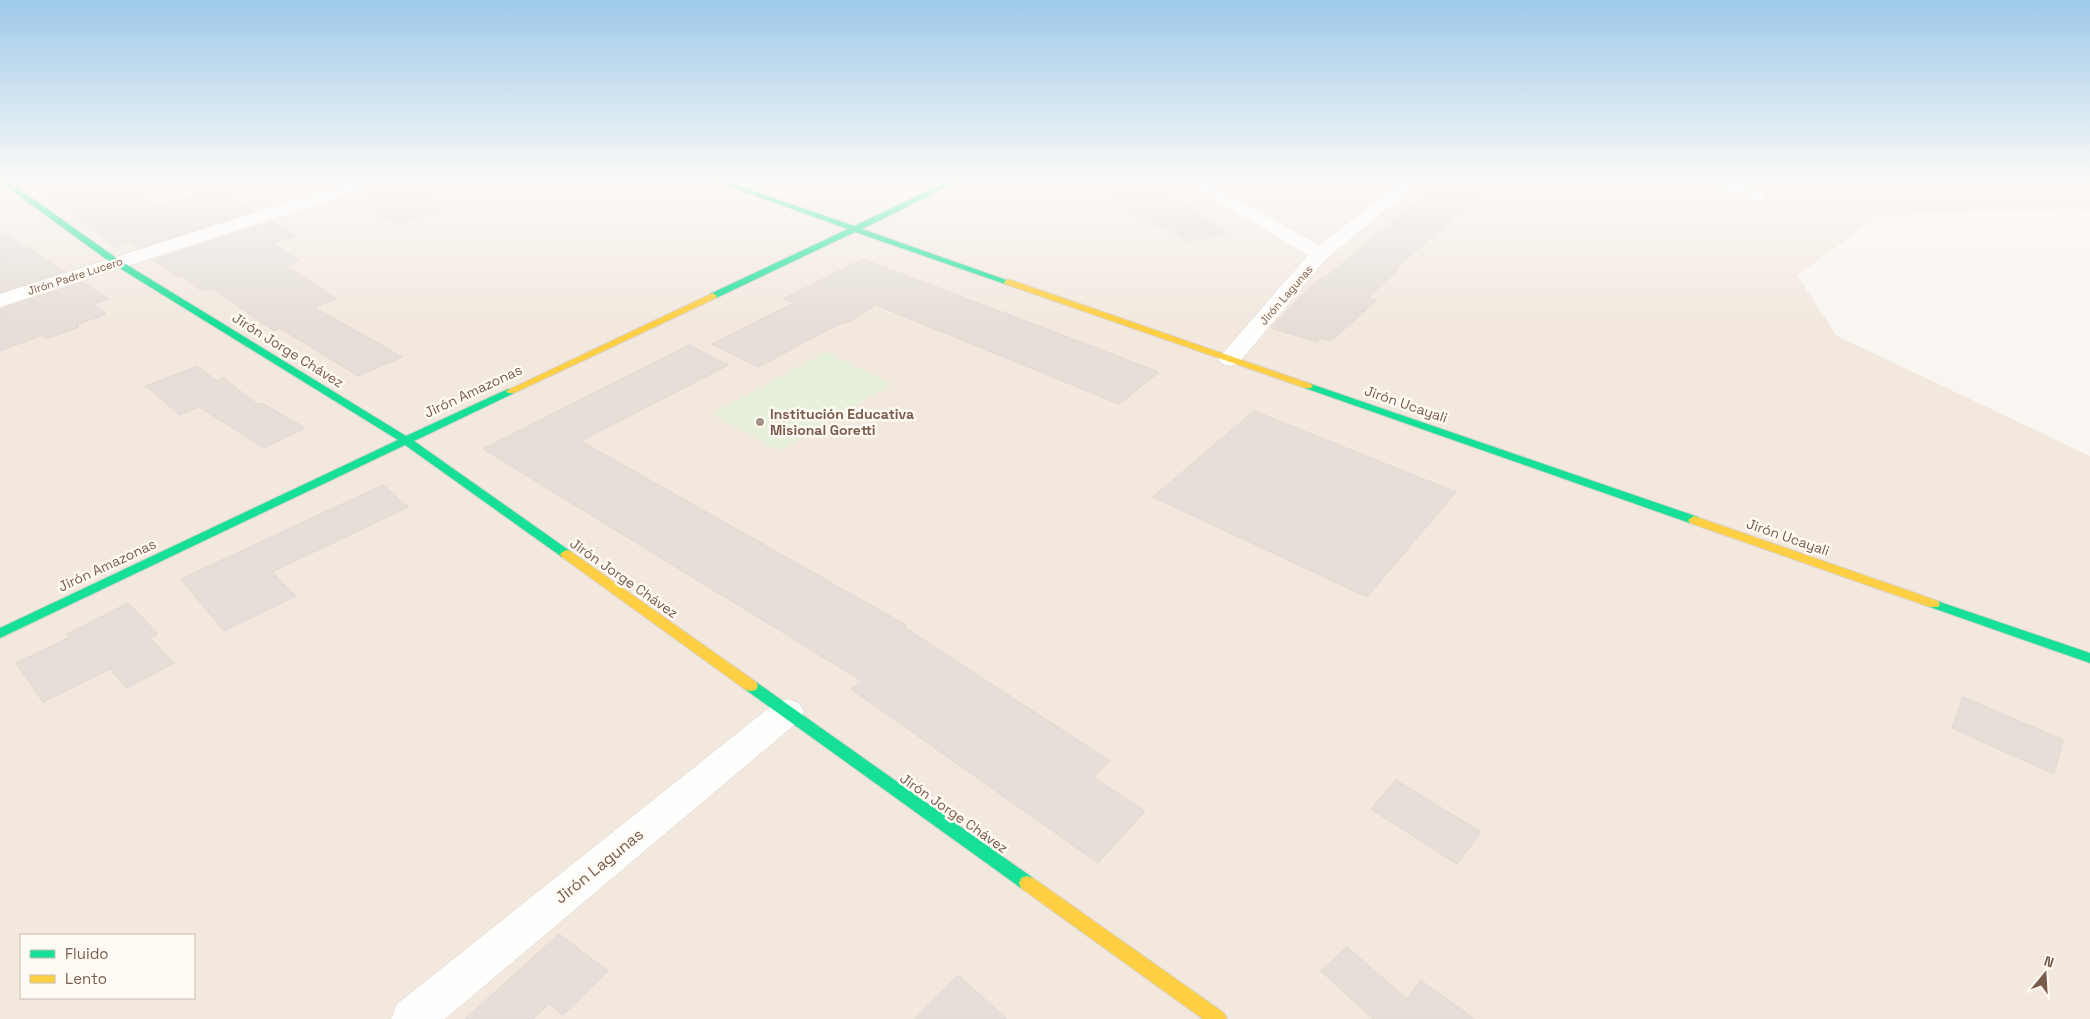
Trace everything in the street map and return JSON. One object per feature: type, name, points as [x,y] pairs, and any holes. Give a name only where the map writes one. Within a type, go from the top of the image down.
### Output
[{"type":"street","name":"Jirón Jorge Chávez","points":[[66,227],[116,262],[405,440],[1218,1019]]},
{"type":"street","name":"Jirón Padre Lucero","points":[[0,301],[228,227]]},
{"type":"street","name":"Jirón Ucayali","points":[[845,227],[2090,658]]},
{"type":"street","name":"Jirón Amazonas","points":[[0,633],[857,227]]},
{"type":"street","points":[[1272,227],[1320,254]]},
{"type":"street","name":"Jirón Lagunas","points":[[1230,359],[1320,254],[1353,227]]},
{"type":"street","name":"Jirón Lagunas","points":[[412,1019],[787,712]]},
{"type":"shaded area","points":[[0,227],[1865,227],[1797,275],[1837,336],[2090,456],[2090,1019],[0,1019]]},
{"type":"green space","points":[[826,352],[892,384],[779,451],[712,414]]},
{"type":"building","points":[[89,227],[205,227],[138,248],[130,242],[116,247]]},
{"type":"building","points":[[258,227],[279,227],[295,236],[272,243],[299,261],[287,266],[337,299],[314,307],[402,357],[358,376],[280,328],[274,331],[212,288],[202,291],[180,275],[177,277],[154,260]]},
{"type":"building","points":[[1167,227],[1218,227],[1226,232],[1188,242]]},
{"type":"building","points":[[1387,227],[1443,227],[1395,269],[1398,270],[1368,298],[1377,300],[1331,341],[1320,338],[1317,342],[1271,328],[1307,290],[1323,277],[1326,277]]},
{"type":"building","points":[[0,231],[65,271],[0,292]]},
{"type":"building","points":[[863,259],[1159,372],[1119,404],[876,305],[851,321],[839,324],[758,367],[712,344],[794,303],[783,299]]},
{"type":"building","points":[[82,282],[109,299],[93,304],[106,314],[76,325],[79,327],[46,339],[42,335],[0,351],[0,309]]},
{"type":"building","points":[[689,345],[728,365],[581,441],[906,625],[904,627],[1110,761],[1093,777],[1145,811],[1098,863],[851,689],[862,681],[483,449]]},
{"type":"building","points":[[197,366],[217,381],[224,378],[258,405],[262,403],[305,428],[264,448],[199,407],[180,415],[146,386]]},
{"type":"building","points":[[1254,411],[1456,492],[1367,597],[1153,497]]},
{"type":"building","points":[[383,485],[408,507],[272,572],[296,596],[224,631],[181,579]]},
{"type":"building","points":[[128,603],[158,634],[150,638],[174,663],[127,688],[110,669],[43,702],[16,663],[70,637],[67,634]]},
{"type":"building","points":[[1963,697],[2063,740],[2054,774],[1952,728]]},
{"type":"building","points":[[1396,780],[1481,832],[1457,864],[1371,809]]},
{"type":"building","points":[[559,934],[608,971],[563,1015],[549,1004],[533,1019],[465,1019]]},
{"type":"building","points":[[1347,947],[1407,999],[1420,980],[1475,1019],[1373,1019],[1321,971]]},
{"type":"building","points":[[958,975],[1007,1019],[915,1019]]},
{"type":"traffic: fast","points":[[66,227],[116,262],[405,440],[566,554]]},
{"type":"traffic: fast","points":[[848,227],[1008,282]]},
{"type":"traffic: fast","points":[[713,296],[860,227]]},
{"type":"traffic: fast","points":[[1308,386],[1694,520]]},
{"type":"traffic: fast","points":[[0,633],[511,391]]},
{"type":"traffic: fast","points":[[1934,604],[2090,658]]},
{"type":"traffic: fast","points":[[751,686],[1027,883]]},
{"type":"traffic: slow","points":[[1008,282],[1308,386]]},
{"type":"traffic: slow","points":[[511,391],[713,296]]},
{"type":"traffic: slow","points":[[1694,520],[1934,604]]},
{"type":"traffic: slow","points":[[566,554],[751,686]]},
{"type":"traffic: slow","points":[[1027,883],[1218,1019]]},
{"type":"place","name":"Institución Educativa Misional Goretti","points":[[760,422]]}]
